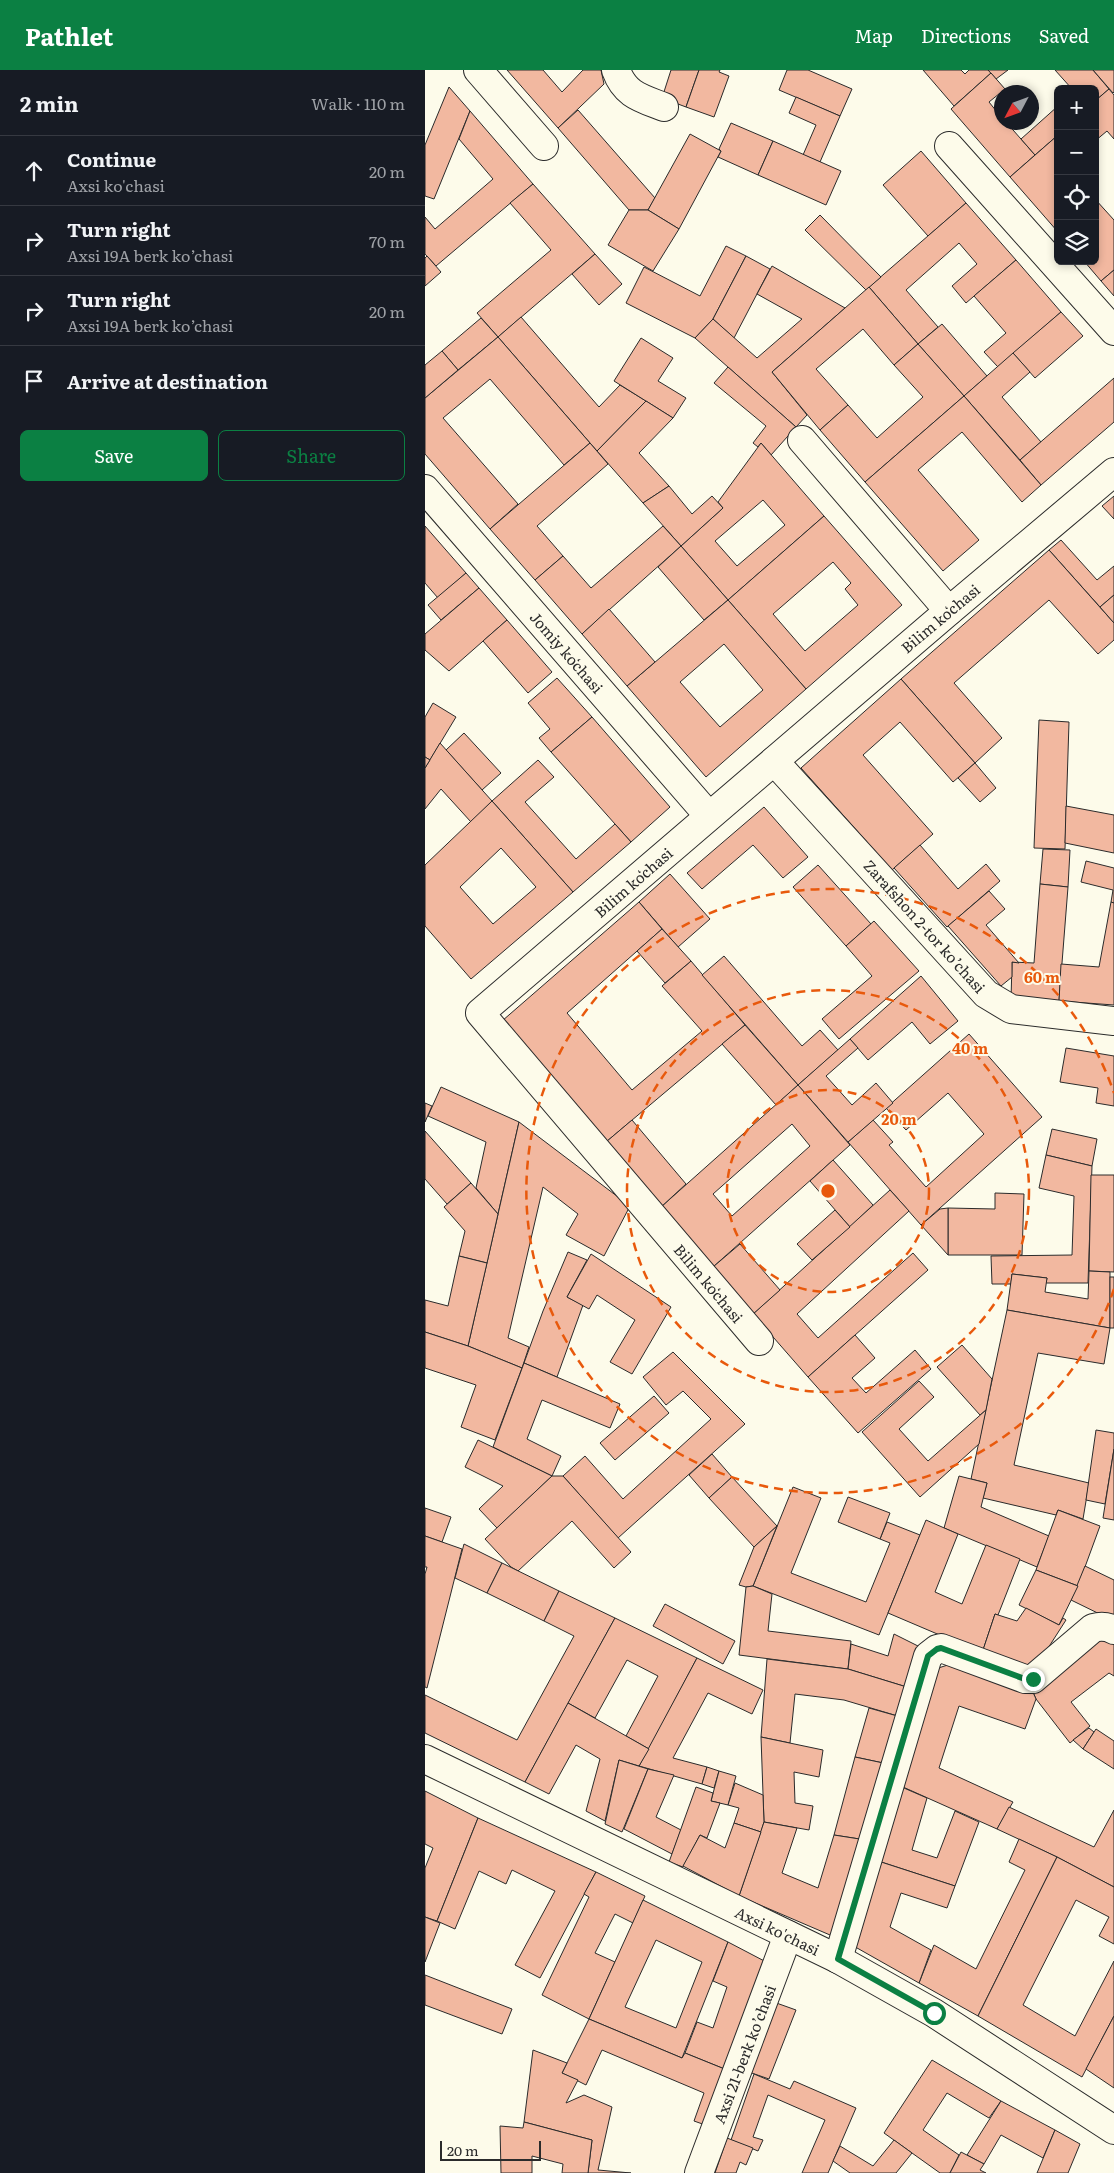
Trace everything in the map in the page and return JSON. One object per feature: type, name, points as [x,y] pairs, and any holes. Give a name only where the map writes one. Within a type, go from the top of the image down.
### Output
[{"type":"street","points":[[479,70],[544,146]]},
{"type":"street","points":[[616,70],[626,89],[632,94],[664,107]]},
{"type":"street","points":[[949,146],[1114,331]]},
{"type":"street","points":[[801,440],[949,611]]},
{"type":"street","name":"Bilim koʻchasi","points":[[759,1341],[480,1014],[774,760],[1114,472]]},
{"type":"street","name":"Jomiy koʻchasi","points":[[425,489],[709,816]]},
{"type":"street","name":"Zarafshon 2-tor koʼchasi","points":[[774,760],[986,994],[1011,1009],[1114,1021]]},
{"type":"street","points":[[838,1959],[928,1656],[941,1648],[1025,1679],[1033,1679],[1093,1628],[1108,1627],[1114,1630]]},
{"type":"street","name":"Axsi ko'chasi","points":[[425,1759],[838,1959],[934,2013],[1114,2130]]},
{"type":"street","name":"Аxsi 21-berk koʼchasi","points":[[699,2173],[788,1935]]},
{"type":"building","points":[[507,70],[543,70],[562,92],[583,70],[601,70],[604,84],[558,128]]},
{"type":"building","points":[[671,70],[699,70],[686,107],[662,98]]},
{"type":"building","points":[[699,70],[720,70],[719,72],[729,76],[714,117],[686,107]]},
{"type":"building","points":[[787,70],[808,70],[852,89],[840,116],[779,90]]},
{"type":"building","points":[[923,70],[961,70],[965,74],[969,70],[988,70],[991,73],[954,106]]},
{"type":"building","points":[[988,70],[1008,70],[996,79]]},
{"type":"building","points":[[1055,70],[1093,70],[1109,89],[1099,98],[1099,85],[1068,85]]},
{"type":"building","points":[[1093,70],[1114,70],[1113,93]]},
{"type":"building","points":[[991,73],[1002,85],[994,85],[994,98],[989,102],[994,108],[994,130],[1013,130],[1035,155],[1010,177],[951,109]]},
{"type":"building","points":[[449,87],[470,111],[434,199],[425,196],[425,145]]},
{"type":"building","points":[[1109,89],[1114,95],[1114,139],[1107,131],[1099,138],[1099,98]]},
{"type":"building","points":[[796,97],[840,116],[820,162],[803,155],[816,125],[789,113]]},
{"type":"building","points":[[578,110],[655,198],[648,210],[629,210],[558,128]]},
{"type":"building","points":[[1054,110],[1054,138],[1035,155],[1021,139],[1031,130],[1039,130],[1039,123]]},
{"type":"building","points":[[470,111],[533,184],[436,266],[425,254],[425,217],[435,229],[493,179],[459,139]]},
{"type":"building","points":[[731,123],[773,141],[758,175],[718,157],[721,151],[719,149]]},
{"type":"building","points":[[690,134],[721,151],[679,229],[648,210]]},
{"type":"building","points":[[1054,138],[1054,227],[1010,177]]},
{"type":"building","points":[[773,141],[841,171],[826,205],[758,175]]},
{"type":"building","points":[[921,151],[966,203],[928,236],[883,185]]},
{"type":"building","points":[[533,184],[595,254],[498,337],[477,313],[551,250],[510,203]]},
{"type":"building","points":[[966,203],[1016,260],[966,303],[952,286],[977,264],[959,243],[906,290],[938,327],[918,344],[869,287]]},
{"type":"building","points":[[1099,203],[1114,220],[1114,270],[1101,281],[1087,265],[1099,265]]},
{"type":"building","points":[[629,210],[648,210],[679,229],[653,271],[608,245]]},
{"type":"building","points":[[820,215],[881,277],[866,290],[805,230]]},
{"type":"building","points":[[726,246],[746,256],[713,319],[695,338],[626,303],[644,267],[700,296]]},
{"type":"building","points":[[595,254],[622,284],[599,305],[572,274]]},
{"type":"building","points":[[427,256],[441,272],[425,286],[425,258]]},
{"type":"building","points":[[746,256],[770,269],[734,338],[713,319]]},
{"type":"building","points":[[1016,260],[1061,312],[998,367],[984,352],[1006,333],[974,296]]},
{"type":"building","points":[[772,266],[845,308],[772,372],[807,415],[796,427],[695,338],[713,319],[757,358],[802,319],[757,294]]},
{"type":"building","points":[[1114,270],[1114,296],[1101,281]]},
{"type":"building","points":[[869,287],[918,344],[894,365],[863,329],[816,369],[848,405],[820,430],[772,372]]},
{"type":"building","points":[[1061,312],[1083,336],[1035,378],[1013,353]]},
{"type":"building","points":[[521,317],[599,407],[620,385],[646,401],[597,451],[498,337]]},
{"type":"building","points":[[481,318],[498,337],[458,370],[442,351]]},
{"type":"building","points":[[942,324],[987,376],[964,396],[918,344]]},
{"type":"building","points":[[498,337],[590,443],[564,465],[490,379],[443,418],[518,504],[490,529],[425,454],[425,398]]},
{"type":"building","points":[[641,338],[673,358],[658,381],[686,398],[673,418],[614,381]]},
{"type":"building","points":[[918,344],[964,396],[865,482],[820,430],[848,405],[877,438],[923,397],[894,365]]},
{"type":"building","points":[[442,351],[458,370],[425,398],[425,365]]},
{"type":"building","points":[[1013,353],[1030,372],[1002,397],[1041,442],[1020,460],[964,396]]},
{"type":"building","points":[[728,367],[796,427],[771,455],[761,443],[758,447],[753,443],[766,426],[714,383]]},
{"type":"building","points":[[1114,378],[1114,422],[1041,485],[1020,460]]},
{"type":"building","points":[[964,396],[1041,485],[1022,502],[962,432],[918,470],[979,540],[943,571],[865,482]]},
{"type":"building","points":[[646,401],[673,418],[639,453],[669,486],[643,503],[597,451]]},
{"type":"building","points":[[590,443],[608,464],[537,526],[563,556],[535,580],[490,529]]},
{"type":"building","points":[[761,443],[824,516],[728,600],[681,546],[723,508],[718,502]],"holes":[[[763,500],[785,525],[737,566],[715,541]]]},
{"type":"building","points":[[669,486],[692,514],[712,496],[723,508],[681,546],[643,503]]},
{"type":"building","points":[[1114,496],[1114,519],[1102,506]]},
{"type":"building","points":[[824,516],[902,605],[806,689],[728,600]],"holes":[[[833,562],[851,583],[845,589],[858,605],[805,651],[773,614]]]},
{"type":"building","points":[[425,526],[466,573],[438,598],[425,583]]},
{"type":"building","points":[[663,526],[681,546],[582,634],[535,580],[563,556],[591,588]]},
{"type":"building","points":[[1061,540],[1097,580],[1114,566],[1114,595],[1100,607],[1049,550]]},
{"type":"building","points":[[681,546],[728,600],[704,620],[658,567]]},
{"type":"building","points":[[1049,550],[1114,623],[1114,640],[1098,654],[1049,600],[954,683],[1002,738],[975,763],[901,679]]},
{"type":"building","points":[[466,573],[479,588],[441,620],[428,605]]},
{"type":"building","points":[[479,588],[507,620],[449,671],[425,650],[425,634]]},
{"type":"building","points":[[1114,595],[1114,623],[1100,607]]},
{"type":"building","points":[[728,600],[806,689],[706,777],[627,686]],"holes":[[[724,644],[763,690],[720,727],[680,682]]]},
{"type":"building","points":[[609,609],[655,662],[627,686],[582,634]]},
{"type":"building","points":[[507,620],[552,672],[528,693],[483,641]]},
{"type":"building","points":[[557,678],[592,717],[551,752],[539,738],[550,729],[528,703]]},
{"type":"building","points":[[901,679],[975,763],[953,782],[900,722],[863,755],[933,834],[892,870],[801,768]]},
{"type":"building","points":[[433,703],[456,717],[430,760],[425,757],[425,717]]},
{"type":"building","points":[[592,717],[670,807],[631,842],[551,752]]},
{"type":"building","points":[[1039,720],[1069,722],[1065,849],[1034,848]]},
{"type":"building","points":[[464,733],[501,773],[482,790],[446,750]]},
{"type":"building","points":[[440,743],[492,801],[471,822],[441,789],[425,809],[425,768]]},
{"type":"building","points":[[425,757],[430,760],[425,768]]},
{"type":"building","points":[[538,760],[554,777],[525,802],[576,859],[615,824],[631,842],[573,892],[492,801]]},
{"type":"building","points":[[975,763],[996,788],[980,802],[958,778]]},
{"type":"building","points":[[492,801],[573,892],[471,979],[425,926],[425,865]],"holes":[[[501,848],[536,887],[493,924],[460,887]]]},
{"type":"building","points":[[1066,806],[1114,815],[1114,853],[1065,843]]},
{"type":"building","points":[[764,807],[808,857],[783,878],[753,845],[702,889],[687,873]]},
{"type":"building","points":[[920,845],[958,889],[986,864],[1000,881],[947,927],[894,868]]},
{"type":"building","points":[[1043,849],[1070,850],[1068,887],[1040,884]]},
{"type":"building","points":[[1086,861],[1114,868],[1114,903],[1111,902],[1113,890],[1081,882]]},
{"type":"building","points":[[818,865],[871,924],[846,946],[793,887]]},
{"type":"building","points":[[670,874],[710,919],[678,947],[639,902]]},
{"type":"building","points":[[1040,884],[1068,887],[1059,1001],[1011,1000],[1012,962],[1034,963]]},
{"type":"building","points":[[989,891],[1005,909],[986,925],[1019,963],[1012,962],[1012,977],[1001,986],[948,926]]},
{"type":"building","points":[[639,902],[662,929],[567,1013],[632,1090],[702,1031],[662,986],[691,961],[745,1025],[606,1142],[502,1021]]},
{"type":"building","points":[[1111,902],[1114,903],[1114,1005],[1059,1001],[1061,964],[1099,967]]},
{"type":"building","points":[[874,921],[919,971],[839,1039],[822,1019],[872,976],[846,946]]},
{"type":"building","points":[[662,929],[691,961],[665,983],[637,951]]},
{"type":"building","points":[[724,956],[802,1046],[820,1030],[838,1050],[798,1085],[702,975]]},
{"type":"building","points":[[921,976],[958,1021],[930,1044],[912,1022],[868,1060],[850,1039]]},
{"type":"building","points":[[745,1025],[798,1085],[776,1105],[722,1044]]},
{"type":"building","points":[[969,1034],[1042,1117],[921,1225],[848,1142],[873,1120],[893,1142],[889,1145],[926,1187],[984,1134],[948,1093],[906,1130],[886,1108]]},
{"type":"building","points":[[850,1039],[858,1048],[826,1076],[852,1105],[876,1083],[893,1103],[848,1142],[798,1085]]},
{"type":"building","points":[[1066,1048],[1114,1056],[1114,1106],[1096,1103],[1098,1088],[1060,1082]]},
{"type":"building","points":[[798,1085],[850,1145],[713,1267],[661,1207]],"holes":[[[792,1124],[810,1146],[732,1216],[713,1194]]]},
{"type":"building","points":[[441,1087],[519,1122],[498,1214],[476,1188],[486,1142],[428,1116]]},
{"type":"building","points":[[425,1103],[432,1106],[425,1122]]},
{"type":"building","points":[[632,1120],[686,1184],[661,1207],[606,1142]]},
{"type":"building","points":[[519,1122],[630,1206],[604,1256],[566,1235],[578,1214],[543,1187],[508,1338],[529,1347],[522,1368],[468,1346]]},
{"type":"building","points":[[1052,1129],[1097,1139],[1092,1166],[1046,1155]]},
{"type":"building","points":[[425,1131],[471,1183],[447,1204],[425,1179]]},
{"type":"building","points":[[1046,1155],[1092,1166],[1088,1283],[1046,1283],[1047,1278],[1012,1274],[1011,1284],[992,1284],[991,1256],[1072,1255],[1074,1196],[1039,1188]]},
{"type":"building","points":[[833,1160],[873,1205],[850,1227],[810,1181]]},
{"type":"building","points":[[1091,1175],[1114,1175],[1114,1272],[1089,1271]]},
{"type":"building","points":[[471,1183],[498,1214],[487,1263],[459,1256],[465,1231],[444,1207]]},
{"type":"building","points":[[890,1190],[909,1211],[797,1314],[818,1338],[913,1253],[928,1270],[808,1377],[753,1314]]},
{"type":"building","points":[[995,1193],[1024,1194],[1022,1255],[948,1255],[948,1208],[995,1209]]},
{"type":"building","points":[[948,1208],[948,1255],[921,1225],[940,1209]]},
{"type":"building","points":[[835,1210],[850,1227],[812,1260],[797,1244]]},
{"type":"building","points":[[740,1244],[780,1290],[753,1314],[713,1267]]},
{"type":"building","points":[[568,1252],[587,1260],[567,1297],[583,1305],[557,1377],[524,1363]]},
{"type":"building","points":[[591,1254],[671,1307],[632,1374],[610,1362],[635,1320],[597,1295],[589,1309],[567,1297]]},
{"type":"building","points":[[459,1256],[487,1263],[468,1346],[425,1332],[425,1300],[448,1306]]},
{"type":"building","points":[[1089,1271],[1110,1272],[1110,1328],[1007,1310],[1012,1274],[1047,1278],[1045,1292],[1088,1299]]},
{"type":"building","points":[[1110,1277],[1114,1277],[1114,1328],[1110,1328]]},
{"type":"building","points":[[1007,1310],[1110,1328],[1104,1364],[1038,1353],[1014,1465],[1089,1483],[1083,1519],[1058,1510],[1056,1515],[983,1498],[987,1483],[971,1479]]},
{"type":"building","points":[[425,1332],[468,1346],[522,1368],[495,1440],[461,1427],[476,1385],[425,1368]]},
{"type":"building","points":[[855,1335],[875,1358],[852,1378],[866,1393],[915,1350],[931,1369],[858,1433],[808,1377]]},
{"type":"building","points":[[962,1345],[992,1379],[986,1410],[980,1415],[937,1367]]},
{"type":"building","points":[[673,1352],[745,1424],[618,1538],[563,1476],[585,1456],[623,1499],[711,1419],[683,1391],[666,1405],[643,1377]]},
{"type":"building","points":[[524,1363],[620,1404],[610,1428],[542,1400],[527,1439],[561,1456],[552,1476],[493,1447]]},
{"type":"building","points":[[919,1381],[934,1397],[899,1429],[928,1461],[986,1410],[979,1444],[920,1497],[862,1432]]},
{"type":"building","points":[[654,1396],[669,1413],[615,1460],[600,1443]]},
{"type":"building","points":[[1096,1430],[1114,1433],[1114,1449],[1105,1504],[1086,1500]]},
{"type":"building","points":[[478,1440],[552,1476],[497,1528],[479,1509],[503,1486],[465,1467]]},
{"type":"building","points":[[1114,1449],[1114,1520],[1103,1518]]},
{"type":"building","points":[[712,1454],[732,1477],[709,1498],[689,1475]]},
{"type":"building","points":[[552,1476],[563,1476],[631,1552],[614,1568],[572,1521],[518,1571],[511,1567],[485,1539]]},
{"type":"building","points":[[959,1476],[987,1483],[981,1507],[1049,1536],[1037,1567],[944,1528]]},
{"type":"building","points":[[732,1477],[777,1526],[754,1547],[709,1498]]},
{"type":"building","points":[[793,1487],[821,1498],[791,1573],[866,1602],[890,1543],[880,1539],[887,1522],[920,1535],[879,1635],[753,1586]]},
{"type":"building","points":[[848,1497],[890,1513],[880,1539],[838,1522]]},
{"type":"building","points":[[425,1508],[451,1517],[442,1542],[425,1536]]},
{"type":"building","points":[[1058,1510],[1100,1526],[1078,1586],[1036,1570]]},
{"type":"building","points":[[926,1520],[958,1534],[935,1592],[962,1604],[986,1545],[1020,1559],[998,1615],[995,1614],[982,1653],[888,1613]]},
{"type":"building","points":[[777,1526],[753,1586],[739,1585],[754,1547]]},
{"type":"building","points":[[425,1536],[462,1549],[427,1688],[425,1687],[425,1574],[427,1567],[425,1567]]},
{"type":"building","points":[[464,1544],[502,1563],[487,1593],[455,1578]]},
{"type":"building","points":[[502,1563],[559,1591],[544,1621],[487,1593]]},
{"type":"building","points":[[1085,1566],[1114,1580],[1114,1621],[1071,1600]]},
{"type":"building","points":[[1036,1570],[1078,1586],[1059,1625],[1019,1605]]},
{"type":"building","points":[[753,1586],[772,1594],[768,1631],[851,1641],[848,1669],[739,1655],[746,1587]]},
{"type":"building","points":[[559,1591],[615,1618],[525,1782],[425,1733],[425,1695],[517,1740],[574,1636],[544,1621]]},
{"type":"building","points":[[665,1604],[735,1641],[723,1664],[653,1626]]},
{"type":"building","points":[[1026,1608],[1059,1625],[1063,1618],[1066,1620],[1034,1670],[982,1653],[995,1614],[1017,1621]]},
{"type":"building","points":[[615,1618],[697,1658],[649,1749],[626,1736],[658,1676],[627,1660],[595,1718],[568,1703]]},
{"type":"building","points":[[894,1634],[922,1648],[910,1688],[848,1669],[851,1644],[888,1656]]},
{"type":"building","points":[[1100,1637],[1114,1642],[1114,1676],[1109,1673],[1071,1702],[1090,1726],[1070,1743],[1036,1699],[1032,1690]]},
{"type":"building","points":[[697,1658],[763,1690],[752,1714],[708,1693],[673,1758],[707,1767],[702,1784],[639,1766]]},
{"type":"building","points":[[767,1659],[848,1669],[910,1688],[901,1717],[844,1700],[795,1694],[790,1743],[761,1737]]},
{"type":"building","points":[[951,1664],[1032,1690],[1036,1699],[1025,1729],[959,1706],[939,1768],[1013,1802],[997,1829],[894,1783],[935,1669]]},
{"type":"building","points":[[568,1703],[649,1749],[639,1766],[619,1760],[605,1821],[586,1811],[600,1759],[576,1745],[549,1794],[525,1782]]},
{"type":"building","points":[[869,1708],[901,1717],[888,1764],[855,1757]]},
{"type":"building","points":[[1089,1728],[1094,1732],[1083,1749],[1073,1740]]},
{"type":"building","points":[[1096,1729],[1114,1741],[1114,1769],[1083,1749]]},
{"type":"building","points":[[761,1737],[823,1750],[819,1777],[794,1772],[795,1803],[813,1806],[809,1830],[764,1822]]},
{"type":"building","points":[[855,1757],[888,1764],[866,1840],[834,1835]]},
{"type":"building","points":[[619,1760],[648,1769],[622,1832],[605,1824]]},
{"type":"building","points":[[707,1767],[719,1771],[714,1788],[702,1784]]},
{"type":"building","points":[[648,1769],[674,1775],[656,1817],[681,1830],[672,1854],[624,1829]]},
{"type":"building","points":[[719,1771],[736,1776],[728,1805],[711,1801]]},
{"type":"building","points":[[735,1783],[763,1795],[764,1822],[761,1832],[734,1823],[739,1808],[728,1805]]},
{"type":"building","points":[[897,1785],[927,1798],[912,1850],[937,1858],[955,1811],[979,1822],[955,1886],[875,1860]]},
{"type":"building","points":[[696,1787],[713,1793],[711,1801],[720,1803],[707,1838],[700,1835],[683,1867],[669,1862]]},
{"type":"building","points":[[425,1791],[478,1818],[437,1921],[425,1917],[425,1868],[433,1848],[425,1844]]},
{"type":"building","points":[[1009,1807],[1094,1847],[1114,1810],[1114,1887],[1057,1857],[997,1829]]},
{"type":"building","points":[[478,1818],[596,1872],[540,1978],[515,1965],[555,1891],[512,1870],[506,1884],[479,1871],[455,1929],[437,1921]]},
{"type":"building","points":[[764,1822],[797,1828],[782,1873],[818,1888],[834,1835],[866,1840],[837,1938],[739,1896]]},
{"type":"building","points":[[734,1823],[761,1832],[739,1896],[683,1866],[700,1835],[725,1848]]},
{"type":"building","points":[[1019,1839],[1057,1857],[978,2016],[919,1983],[934,1945],[976,1969],[1025,1870],[1009,1862]]},
{"type":"building","points":[[1057,1857],[1114,1887],[1114,1944],[1099,1936],[1109,1917],[1076,1900],[1023,2005],[1075,2036],[1114,1961],[1114,2016],[1082,2077],[978,2016]]},
{"type":"building","points":[[875,1860],[955,1886],[947,1908],[901,1893],[890,1927],[931,1950],[919,1983],[850,1944]]},
{"type":"building","points":[[596,1872],[645,1896],[633,1923],[615,1914],[595,1953],[615,1962],[589,2019],[542,1995],[589,1897],[584,1894]]},
{"type":"building","points":[[643,1900],[728,1942],[682,2058],[589,2019]],"holes":[[[656,1940],[702,1962],[676,2028],[625,2007]]]},
{"type":"building","points":[[425,1917],[440,1923],[425,1962]]},
{"type":"building","points":[[728,1942],[770,1964],[732,2072],[685,2053],[697,2022],[713,2028],[727,1987],[713,1981]]},
{"type":"building","points":[[425,1975],[512,2009],[502,2034],[425,2005]]},
{"type":"building","points":[[768,2000],[796,2010],[769,2079],[743,2070]]},
{"type":"building","points":[[1114,2016],[1114,2088],[1086,2069]]},
{"type":"building","points":[[589,2019],[682,2058],[685,2053],[732,2072],[711,2127],[694,2121],[704,2093],[602,2050],[586,2085],[562,2073]]},
{"type":"building","points":[[533,2050],[567,2063],[562,2073],[578,2080],[566,2103],[584,2095],[612,2107],[598,2170],[631,2173],[588,2173],[592,2140],[524,2122]]},
{"type":"building","points":[[932,2060],[1001,2101],[989,2118],[947,2093],[923,2130],[959,2155],[950,2173],[940,2173],[884,2133]]},
{"type":"building","points":[[754,2074],[790,2089],[794,2081],[856,2108],[828,2173],[802,2173],[825,2120],[768,2095],[753,2137],[763,2140],[758,2151],[731,2140]]},
{"type":"building","points":[[1001,2101],[1055,2130],[1043,2158],[1001,2135],[984,2164],[967,2155]]},
{"type":"building","points":[[524,2122],[592,2140],[588,2173],[562,2173],[563,2164],[532,2156],[532,2173],[501,2173],[500,2126],[523,2128]]},
{"type":"building","points":[[1055,2130],[1080,2144],[1068,2173],[1037,2173]]},
{"type":"building","points":[[727,2138],[753,2148],[746,2165],[740,2162],[736,2173],[715,2173]]},
{"type":"building","points":[[894,2140],[912,2153],[896,2173],[850,2173],[833,2161],[840,2146],[873,2166]]},
{"type":"building","points":[[961,2152],[984,2164],[980,2170],[986,2173],[950,2173]]},
{"type":"route","points":[[934,2013],[838,1959],[928,1656],[941,1648],[1025,1679],[1033,1679]]}]
